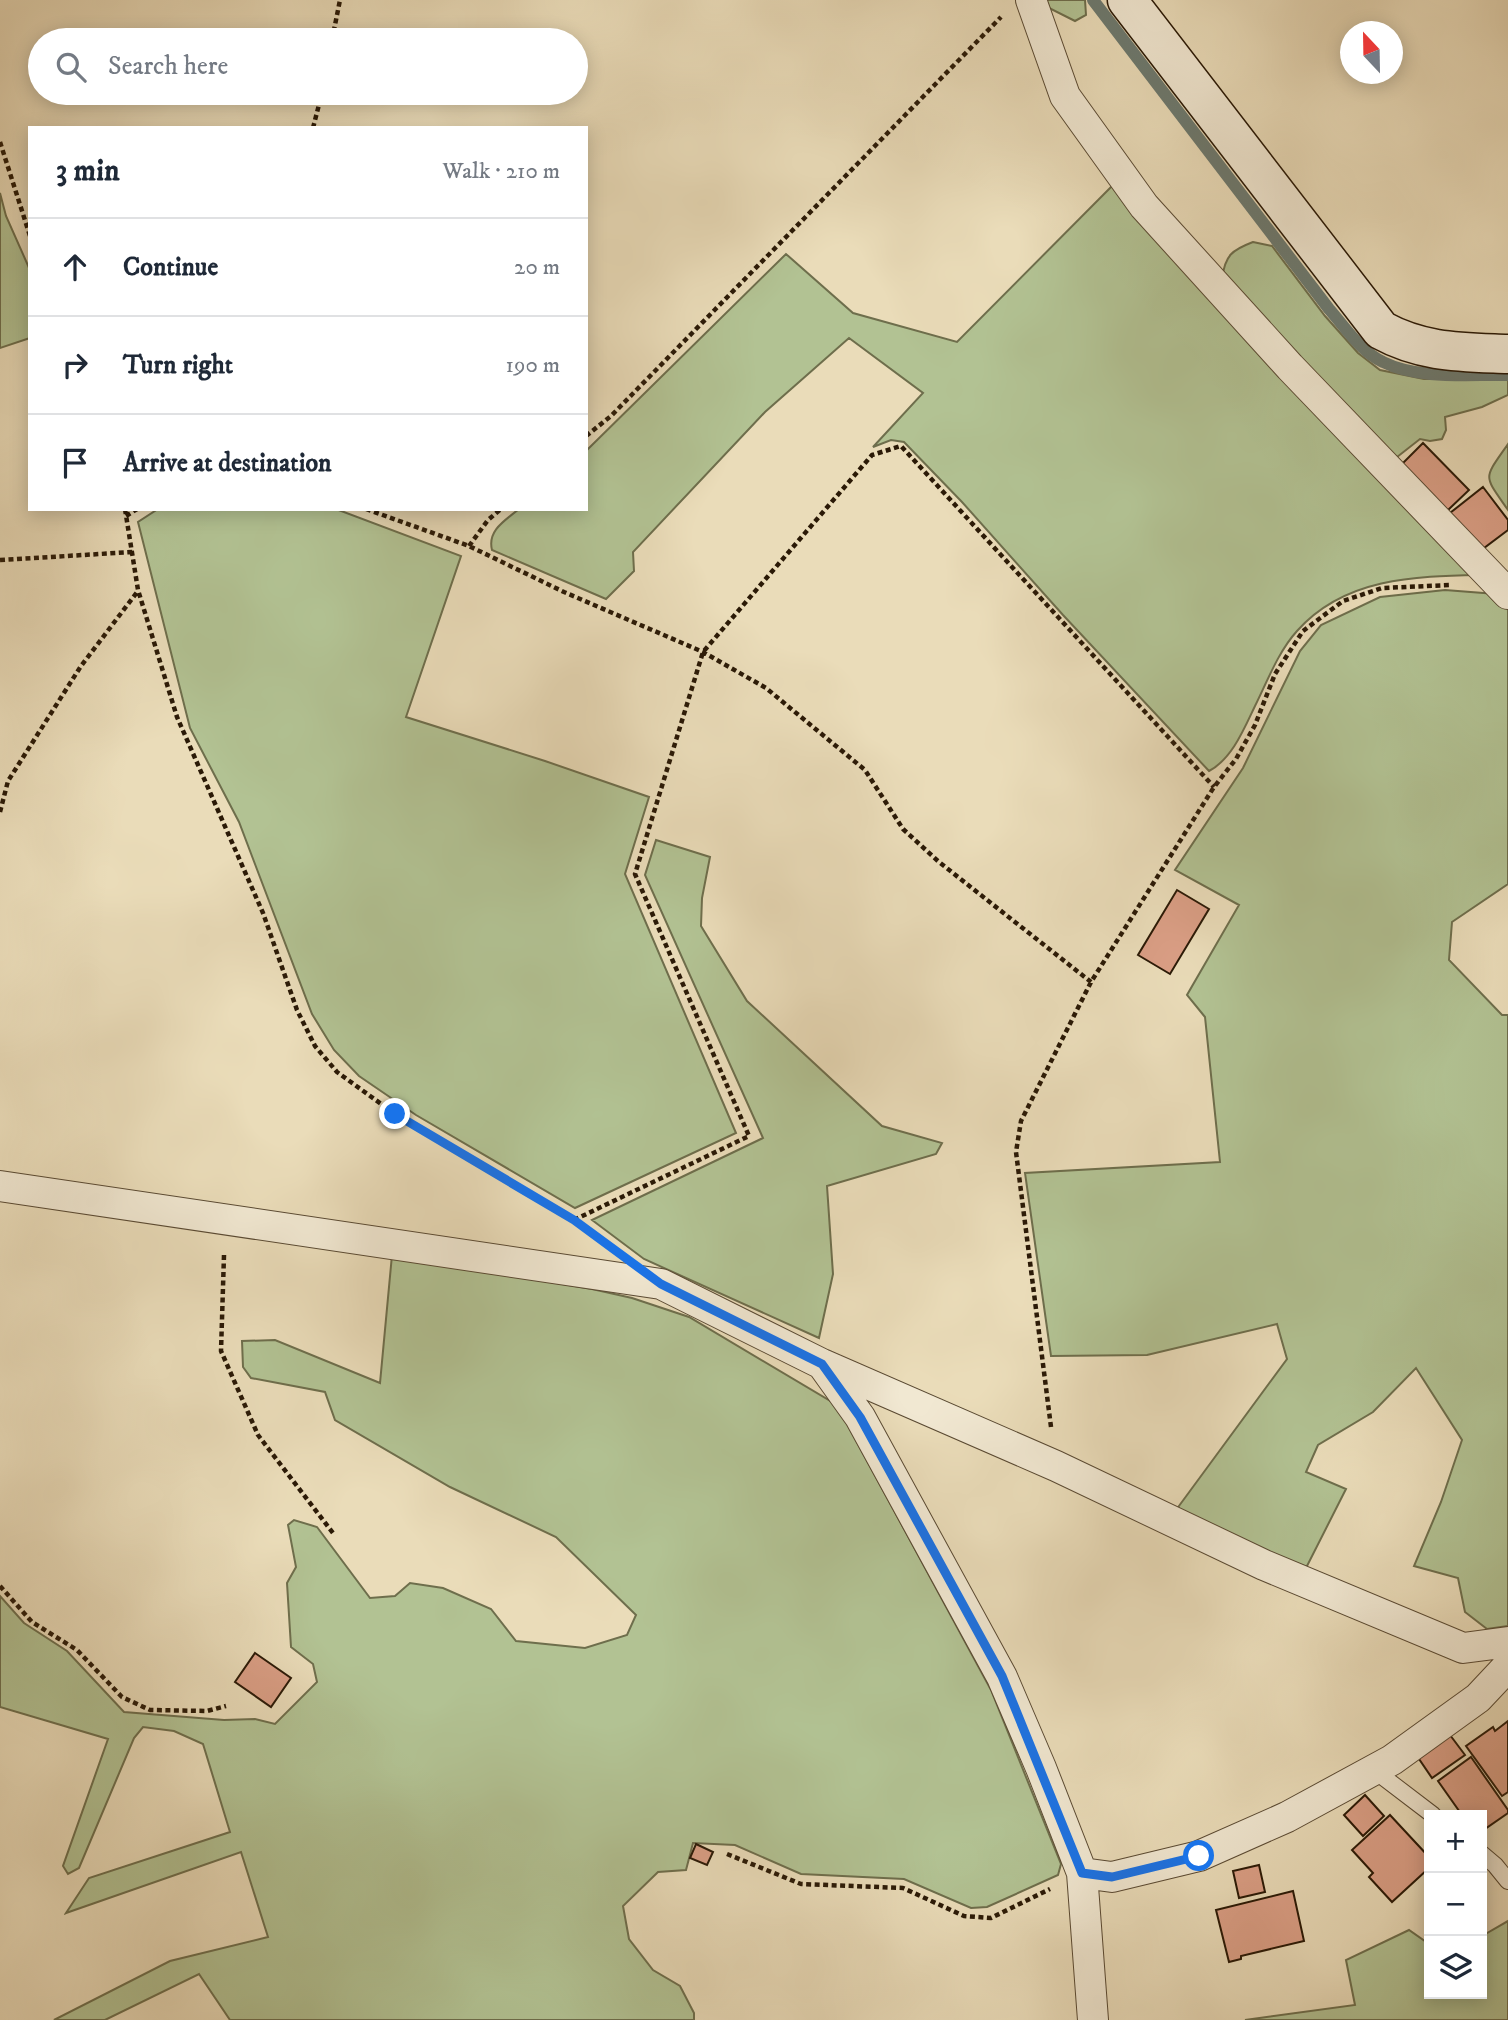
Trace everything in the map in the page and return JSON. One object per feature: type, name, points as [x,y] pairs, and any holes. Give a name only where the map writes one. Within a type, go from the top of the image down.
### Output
[{"type":"street","points":[[1127,0],[1381,330],[1403,342],[1440,351],[1508,354]]},
{"type":"street","points":[[1020,5],[1065,96],[1144,206],[1290,367],[1504,590]]},
{"type":"street","points":[[0,1186],[661,1284],[822,1364],[1056,1466],[1264,1565],[1463,1648],[1508,1642]]},
{"type":"street","points":[[822,1364],[860,1417],[1002,1676],[1082,1873],[1093,2020]]},
{"type":"street","points":[[1082,1873],[1112,1877],[1199,1856],[1287,1817],[1392,1760],[1478,1698],[1508,1666]]},
{"type":"lane","points":[[1374,1770],[1426,1810]]},
{"type":"lane","points":[[1487,1859],[1508,1881]]},
{"type":"path","points":[[334,28],[340,0]]},
{"type":"path","points":[[588,434],[611,416],[1020,5]]},
{"type":"path","points":[[314,126],[319,105]]},
{"type":"path","points":[[0,142],[28,230]]},
{"type":"path","points":[[574,1220],[749,1136],[635,874],[703,652],[872,455],[901,446],[1214,788]]},
{"type":"path","points":[[372,511],[469,546],[564,592],[703,652],[765,688],[865,770],[904,829],[939,862],[1091,982]]},
{"type":"path","points":[[469,546],[488,520],[499,511]]},
{"type":"path","points":[[126,512],[138,590],[177,717],[263,913],[297,1010],[315,1046],[337,1072],[395,1114],[574,1220],[607,1244]]},
{"type":"path","points":[[0,560],[133,552]]},
{"type":"path","points":[[1056,1466],[1016,1152],[1021,1121],[1091,982],[1214,788],[1236,759],[1275,674],[1303,631],[1343,601],[1382,588],[1462,584],[1504,590]]},
{"type":"path","points":[[0,812],[8,781],[81,666],[138,590]]},
{"type":"path","points":[[226,1219],[221,1351],[258,1435],[333,1532]]},
{"type":"path","points":[[0,1586],[32,1622],[77,1650],[121,1697],[150,1710],[207,1711],[226,1706]]},
{"type":"path","points":[[727,1854],[801,1884],[903,1888],[964,1916],[991,1918],[1082,1873]]},
{"type":"green space","points":[[1042,0],[1085,0],[1086,15],[1075,21],[1047,7]]},
{"type":"green space","points":[[1117,181],[1480,575],[1405,579],[1381,584],[1358,590],[1316,613],[1284,648],[1231,751],[1209,771],[904,442],[891,440],[873,447],[923,393],[849,338],[765,412],[633,552],[634,571],[606,599],[492,550],[495,531],[517,511],[588,511],[588,449],[786,254],[853,313],[957,342]]},
{"type":"green space","points":[[0,193],[6,216],[28,266],[28,339],[0,348]]},
{"type":"green space","points":[[1253,242],[1272,246],[1325,316],[1358,353],[1380,370],[1424,379],[1508,379],[1508,395],[1482,407],[1445,417],[1446,430],[1442,439],[1420,439],[1392,461],[1222,279],[1225,264],[1231,254]]},
{"type":"green space","points":[[1508,444],[1508,510],[1494,490],[1489,477],[1494,464]]},
{"type":"green space","points":[[155,511],[341,511],[461,556],[406,717],[649,797],[625,874],[736,1133],[575,1208],[416,1115],[359,1076],[334,1050],[312,1014],[239,822],[190,728],[138,522]]},
{"type":"green space","points":[[1445,590],[1496,594],[1508,608],[1508,884],[1452,922],[1449,960],[1502,1015],[1508,1015],[1508,1626],[1487,1629],[1465,1612],[1458,1578],[1414,1566],[1441,1502],[1462,1440],[1416,1368],[1373,1412],[1318,1445],[1306,1472],[1346,1489],[1305,1570],[1176,1510],[1287,1359],[1277,1324],[1147,1355],[1051,1356],[1025,1173],[1220,1162],[1205,1017],[1187,995],[1239,905],[1175,870],[1243,768],[1300,651],[1321,625],[1380,597]]},
{"type":"green space","points":[[656,840],[710,857],[702,898],[701,926],[747,1001],[882,1126],[942,1143],[936,1154],[827,1186],[833,1274],[819,1338],[644,1259],[592,1220],[763,1138],[645,875]]},
{"type":"green space","points":[[392,1255],[592,1289],[632,1298],[689,1317],[837,1405],[991,1690],[1061,1864],[1058,1875],[987,1907],[971,1908],[904,1879],[801,1874],[735,1845],[693,1843],[686,1870],[658,1872],[623,1906],[629,1939],[653,1970],[680,1986],[694,2013],[694,2020],[230,2020],[199,1974],[105,2020],[54,2020],[170,1961],[268,1937],[241,1852],[66,1913],[89,1878],[230,1832],[203,1744],[174,1731],[143,1727],[134,1738],[79,1868],[68,1874],[63,1866],[108,1739],[0,1707],[0,1596],[24,1623],[67,1651],[124,1712],[224,1720],[255,1719],[275,1724],[317,1682],[313,1664],[291,1647],[287,1583],[296,1567],[288,1525],[294,1520],[317,1527],[370,1598],[395,1596],[410,1583],[443,1588],[491,1609],[516,1641],[585,1648],[627,1635],[636,1615],[556,1537],[450,1487],[335,1420],[325,1392],[251,1378],[243,1367],[242,1341],[275,1340],[380,1383]]},
{"type":"green space","points":[[1508,1921],[1508,2020],[1245,2020],[1355,2005],[1346,1960],[1409,1930],[1424,1940],[1424,1999],[1487,1999],[1487,1933]]},
{"type":"building","points":[[1423,443],[1469,490],[1447,511],[1402,464]]},
{"type":"building","points":[[1483,487],[1508,520],[1508,530],[1480,551],[1450,513]]},
{"type":"building","points":[[1177,890],[1209,909],[1170,974],[1138,955]]},
{"type":"building","points":[[255,1653],[291,1678],[271,1707],[235,1682]]},
{"type":"building","points":[[1508,1721],[1508,1792],[1502,1796],[1466,1746],[1493,1727],[1495,1731]]},
{"type":"building","points":[[1447,1731],[1465,1755],[1432,1778],[1415,1753]]},
{"type":"building","points":[[1471,1757],[1508,1813],[1487,1828],[1487,1810],[1458,1810],[1438,1781]]},
{"type":"building","points":[[1365,1795],[1384,1816],[1363,1836],[1344,1815]]},
{"type":"building","points":[[1390,1815],[1424,1852],[1424,1873],[1392,1902],[1369,1877],[1373,1873],[1352,1850]]},
{"type":"building","points":[[696,1844],[713,1852],[707,1865],[690,1858]]},
{"type":"building","points":[[1259,1865],[1265,1892],[1239,1898],[1233,1871]]},
{"type":"building","points":[[1293,1891],[1304,1941],[1241,1956],[1241,1959],[1229,1962],[1216,1910]]},
{"type":"waterway","points":[[1093,0],[1329,309],[1368,352],[1397,368],[1428,374],[1508,375]]},
{"type":"route","points":[[395,1114],[574,1220],[661,1284],[822,1364],[860,1417],[1002,1676],[1082,1873],[1112,1877],[1199,1856]]}]
